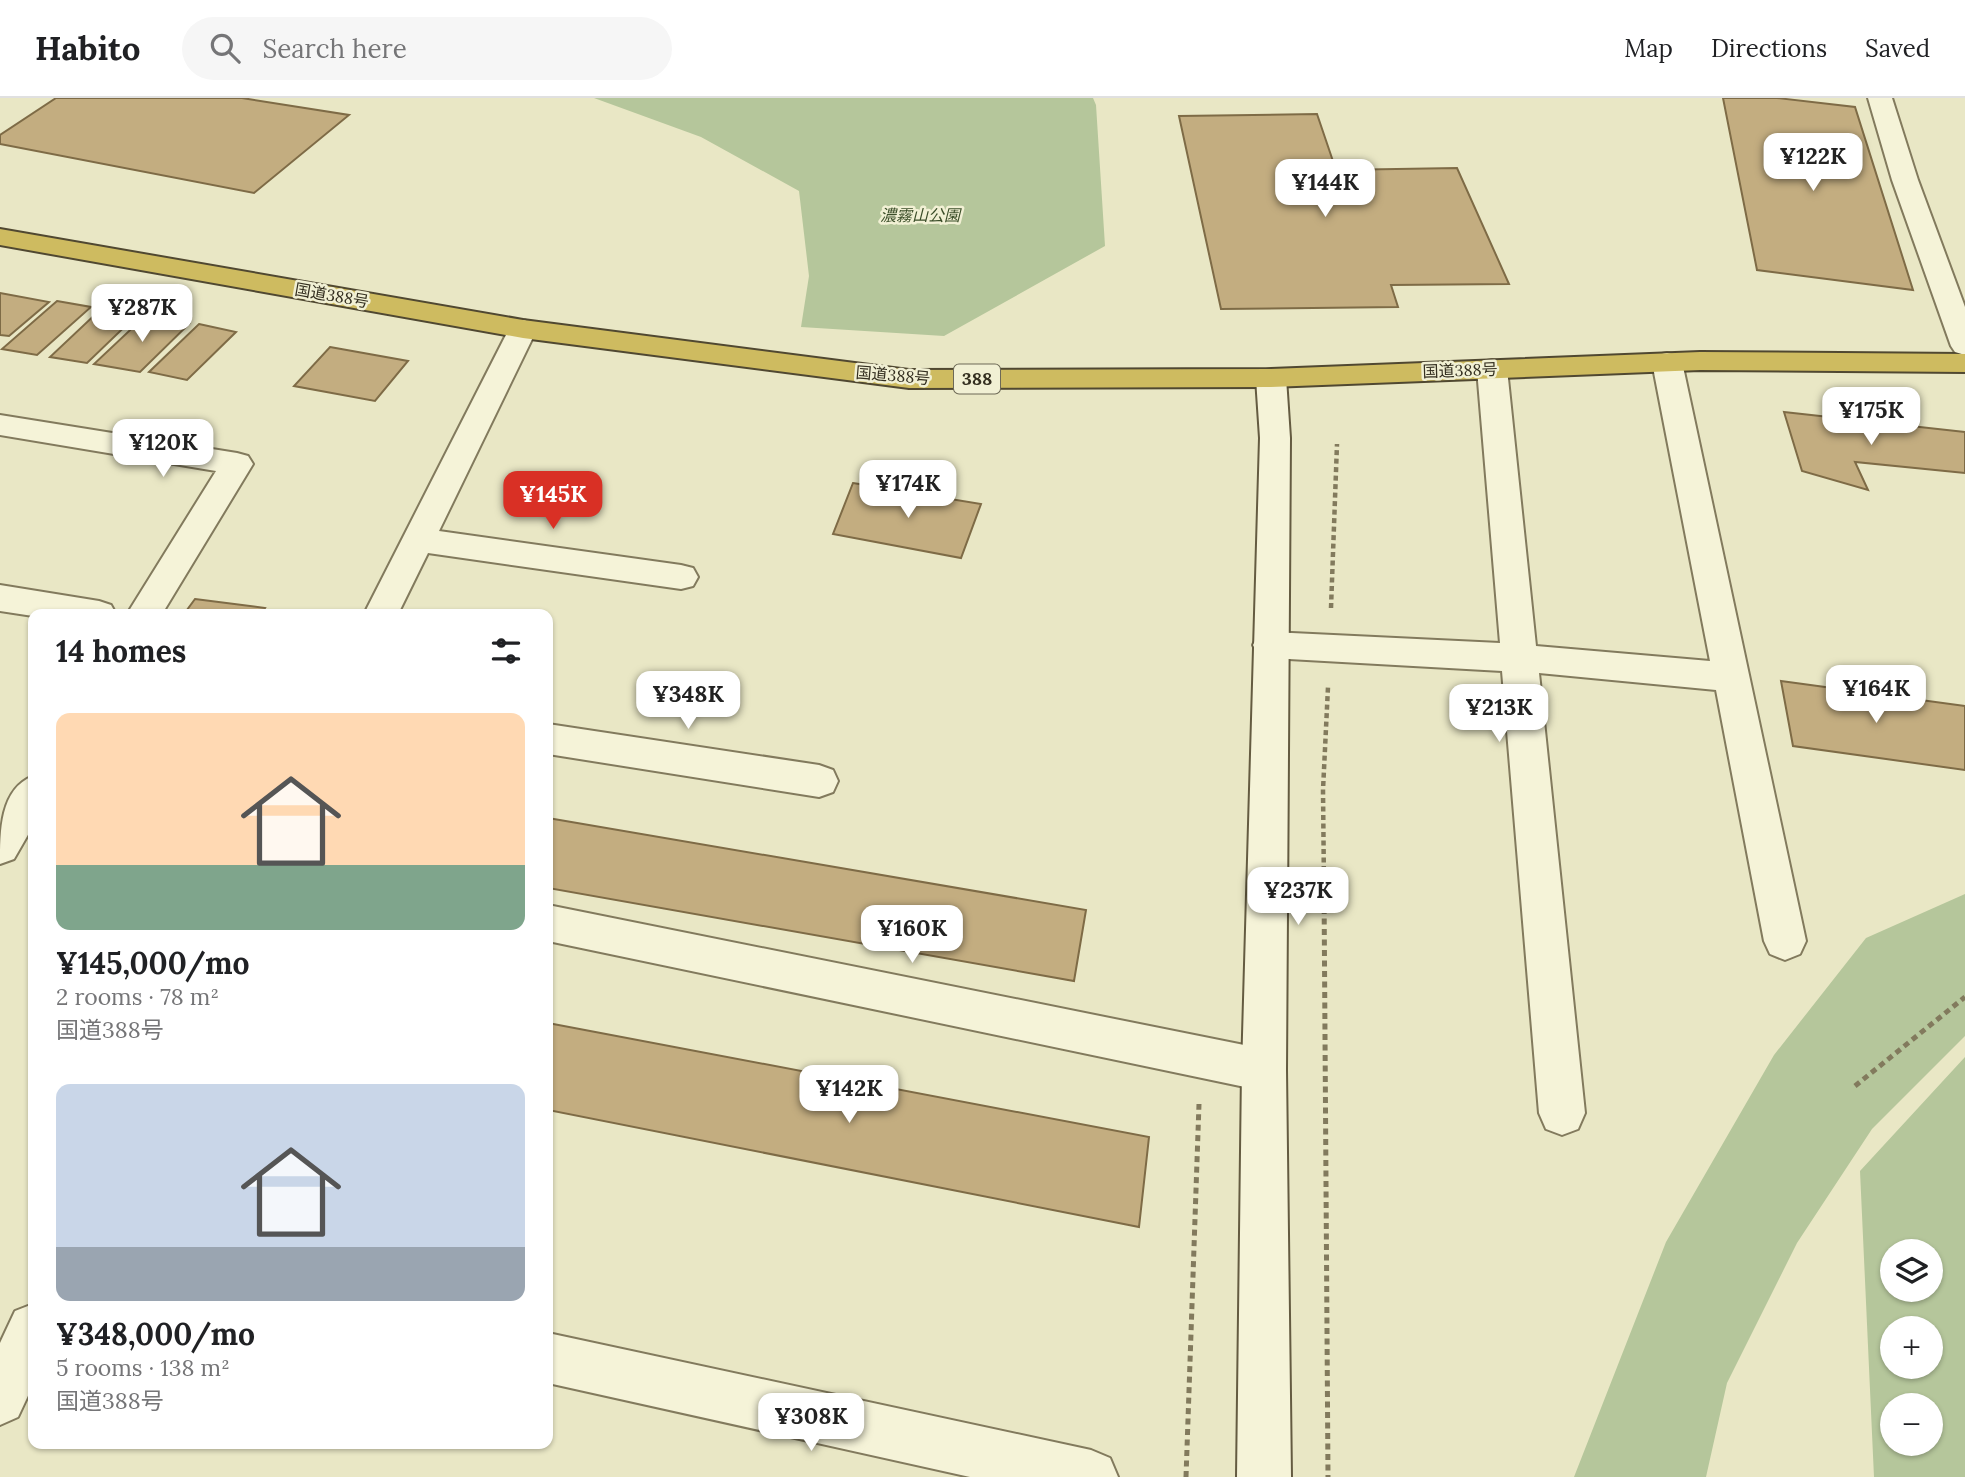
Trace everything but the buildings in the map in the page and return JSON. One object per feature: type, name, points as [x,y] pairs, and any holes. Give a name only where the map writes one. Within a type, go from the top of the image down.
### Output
[{"type":"highway","name":"国道388号","points":[[0,237],[523,329],[909,379],[1271,378],[1667,362],[1965,363]]},
{"type":"street","points":[[1880,98],[1905,180],[1965,346]]},
{"type":"street","points":[[384,609],[523,329]]},
{"type":"street","points":[[1667,362],[1785,941]]},
{"type":"street","points":[[1492,369],[1562,1113]]},
{"type":"street","points":[[1264,1477],[1264,1070],[1275,438],[1271,378]]},
{"type":"street","points":[[0,425],[237,464],[147,609]]},
{"type":"street","points":[[418,540],[681,577]]},
{"type":"street","points":[[0,598],[68,609]]},
{"type":"street","points":[[1271,645],[1521,657],[1730,677]]},
{"type":"street","points":[[553,740],[819,781]]},
{"type":"street","points":[[553,924],[1264,1070]]},
{"type":"street","points":[[0,1399],[28,1340]]},
{"type":"street","points":[[553,1359],[1091,1477]]},
{"type":"path","points":[[1328,1477],[1324,789],[1337,444]]},
{"type":"path","points":[[1855,1086],[1965,998]]},
{"type":"path","points":[[1186,1477],[1201,1057]]},
{"type":"green space","name":"濃霧山公園","points":[[594,98],[1093,98],[1096,105],[1105,246],[944,336],[801,327],[809,276],[799,191],[701,137]]},
{"type":"green space","points":[[1965,894],[1965,1036],[1872,1129],[1797,1243],[1727,1383],[1706,1477],[1574,1477],[1666,1242],[1774,1055],[1866,938]]},
{"type":"green space","points":[[1965,1057],[1965,1477],[1874,1477],[1860,1171]]}]
